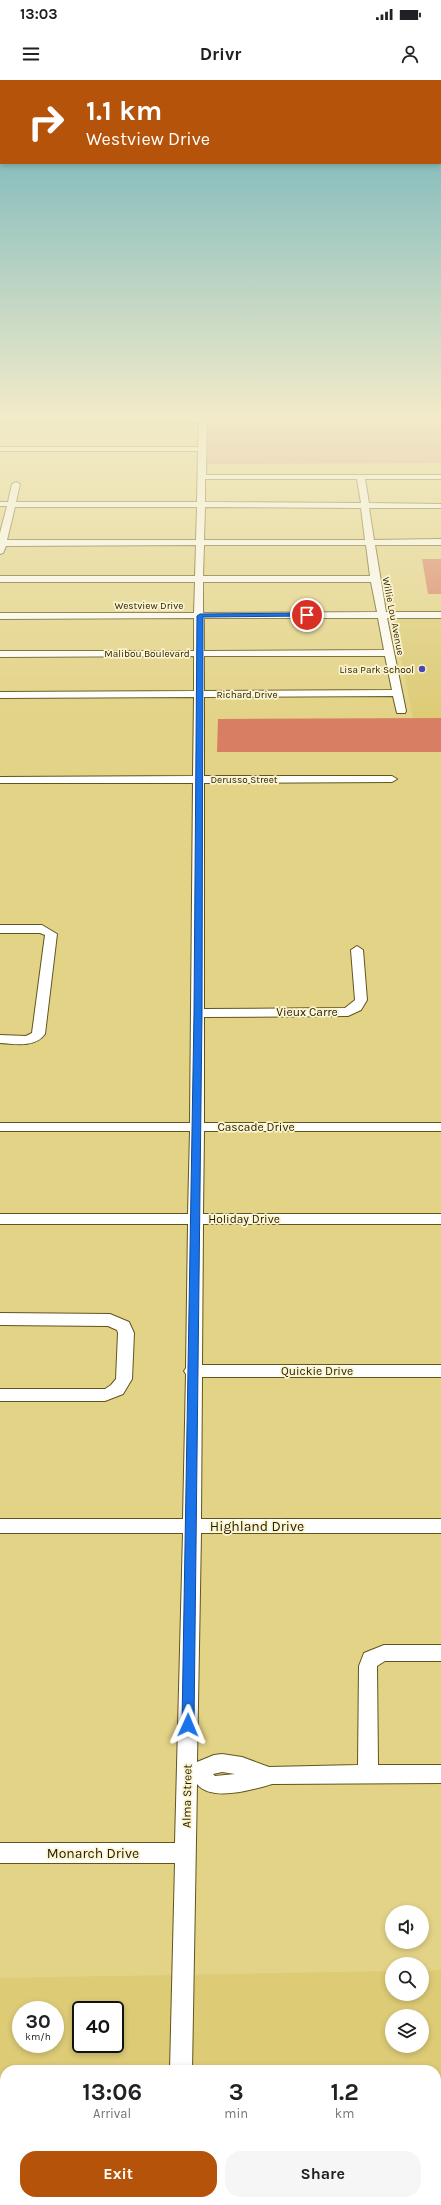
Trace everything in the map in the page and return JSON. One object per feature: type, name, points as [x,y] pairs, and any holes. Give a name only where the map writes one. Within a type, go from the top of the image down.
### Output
[{"type":"street","points":[[8,517],[1,545],[200,542],[441,542]]},
{"type":"street","name":"Alma Street","points":[[181,2065],[185,1853],[193,1773],[192,1371],[198,1013],[198,780],[200,694],[199,579],[201,517]]},
{"type":"street","name":"Willie Lou Avenue","points":[[366,517],[371,542],[375,579],[401,711]]},
{"type":"street","points":[[0,579],[375,579]]},
{"type":"street","name":"Westview Drive","points":[[0,616],[441,615]]},
{"type":"street","name":"Malibou Boulevard","points":[[0,654],[390,653]]},
{"type":"street","name":"Richard Drive","points":[[0,695],[398,693]]},
{"type":"street","name":"Derusso Street","points":[[0,780],[392,779]]},
{"type":"street","points":[[0,929],[42,929],[51,934],[38,1034],[30,1040],[0,1040]]},
{"type":"street","name":"Vieux Carre","points":[[198,1013],[348,1012],[356,1007],[361,1000],[357,950]]},
{"type":"street","name":"Cascade Drive","points":[[0,1127],[441,1127]]},
{"type":"street","name":"Holiday Drive","points":[[0,1219],[441,1219]]},
{"type":"street","points":[[0,1319],[110,1320],[123,1326],[126,1333],[124,1379],[118,1390],[105,1395],[0,1395]]},
{"type":"street","name":"Quickie Drive","points":[[192,1371],[441,1371]]},
{"type":"street","name":"Highland Drive","points":[[0,1526],[441,1526]]},
{"type":"street","points":[[368,1774],[368,1666],[371,1659],[384,1653],[441,1653]]},
{"type":"street","points":[[193,1773],[215,1785],[253,1781],[267,1775],[441,1774]]},
{"type":"street","name":"Monarch Drive","points":[[0,1853],[185,1853]]},
{"type":"shaded area","points":[[422,559],[441,559],[441,594],[428,594]]},
{"type":"shaded area","name":"Lisa Park School","points":[[393,619],[441,619],[441,718],[413,718]]},
{"type":"shaded area","points":[[441,718],[441,752],[217,752],[218,719]]},
{"type":"shaded area","points":[[441,1970],[441,2065],[0,2065],[0,1978],[385,1971],[385,2001],[429,2001],[429,1971]]},
{"type":"place","name":"Lisa Park School","points":[[422,669]]},
{"type":"route","points":[[188,1725],[198,1013],[200,616],[307,615]]}]
